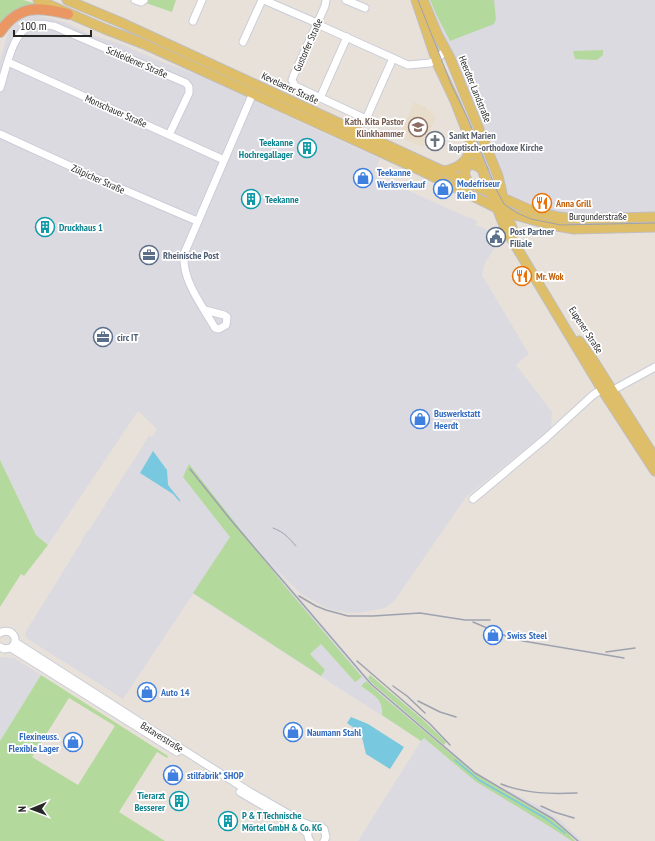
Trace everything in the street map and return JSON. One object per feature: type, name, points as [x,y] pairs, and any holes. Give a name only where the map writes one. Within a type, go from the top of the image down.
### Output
[{"type":"highway","points":[[0,32],[8,21],[24,11],[38,8],[68,14]]},
{"type":"main road","name":"Kevelaerer Straße","points":[[38,0],[68,14],[144,44],[253,93],[422,171],[496,208]]},
{"type":"main road","name":"Kevelaerer Straße","points":[[67,0],[122,23],[503,198]]},
{"type":"main road","points":[[416,0],[436,60],[468,134],[496,208]]},
{"type":"main road","name":"Heerdter Landstraße","points":[[423,0],[471,107],[500,182],[506,211]]},
{"type":"main road","points":[[443,171],[457,167],[465,160],[470,150],[468,134]]},
{"type":"main road","points":[[469,183],[464,173],[467,167],[472,164],[483,171]]},
{"type":"main road","points":[[500,182],[504,191],[514,203]]},
{"type":"main road","name":"Burgunderstraße","points":[[503,198],[538,212],[566,218],[655,217]]},
{"type":"main road","name":"Burgunderstraße","points":[[496,208],[531,220],[574,229],[655,227]]},
{"type":"main road","name":"Eupener Straße","points":[[496,208],[515,246],[607,390],[655,458]]},
{"type":"main road","name":"Eupener Straße","points":[[506,211],[516,238],[577,338],[591,357],[636,444],[655,471]]},
{"type":"main road","points":[[516,238],[516,228],[520,222],[524,220],[531,220]]},
{"type":"street","points":[[135,0],[141,2],[144,0]]},
{"type":"street","points":[[194,20],[202,0]]},
{"type":"street","points":[[243,42],[263,0],[411,65],[427,64],[436,60],[446,50]]},
{"type":"street","name":"Gustorfer Straße","points":[[320,98],[295,86],[292,80],[325,6],[326,0]]},
{"type":"street","points":[[346,0],[364,8]]},
{"type":"street","name":"Schleidener Straße","points":[[8,62],[15,40],[24,30],[32,25],[42,24],[54,26],[186,83],[189,88],[189,93],[169,135]]},
{"type":"street","points":[[347,37],[320,98],[366,119],[393,58]]},
{"type":"street","points":[[0,88],[8,62]]},
{"type":"street","name":"Monschauer Straße","points":[[8,62],[224,160]]},
{"type":"street","points":[[205,310],[184,271],[184,254],[253,93]]},
{"type":"street","name":"Zülpicher Straße","points":[[0,134],[94,177],[197,221]]},
{"type":"street","points":[[472,499],[546,438],[593,395],[599,391],[616,389],[655,367]]},
{"type":"street","name":"Bataverstraße","points":[[0,632],[4,630],[12,632],[15,638],[13,645]]},
{"type":"street","name":"Bataverstraße","points":[[0,647],[4,649],[13,645]]},
{"type":"street","name":"Bataverstraße","points":[[13,645],[250,792],[304,823],[312,826],[319,825],[324,829],[326,837],[325,841]]},
{"type":"street","name":"Bataverstraße","points":[[13,645],[134,726],[307,833]]},
{"type":"street","points":[[310,841],[307,837],[307,833],[312,826]]},
{"type":"shaded area","points":[[427,0],[655,0],[655,215],[617,215],[602,213],[573,215],[561,214],[510,195],[503,184]]},
{"type":"shaded area","points":[[33,15],[67,23],[89,34],[118,43],[200,76],[380,159],[374,175],[469,217],[477,221],[476,225],[492,232],[493,230],[500,235],[503,234],[506,239],[495,247],[484,265],[482,275],[529,354],[516,365],[552,412],[551,428],[466,497],[395,600],[385,608],[351,613],[326,608],[301,594],[270,563],[361,671],[383,693],[476,772],[542,808],[560,820],[582,841],[358,841],[421,741],[193,594],[123,699],[26,638],[25,634],[28,628],[87,531],[149,436],[152,437],[157,429],[138,411],[48,545],[36,535],[0,460],[0,61],[6,39],[11,28],[22,19]]},
{"type":"shaded area","name":"Kath. Kita Pastor Klinkhammer","points":[[414,102],[426,107],[427,110],[434,112],[432,116],[436,117],[423,147],[399,137]]},
{"type":"shaded area","points":[[0,657],[14,658],[41,675],[0,741]]},
{"type":"green space","points":[[0,0],[23,0],[40,5],[0,27]]},
{"type":"green space","points":[[147,0],[176,0],[172,12],[146,3]]},
{"type":"green space","points":[[430,0],[494,0],[496,19],[494,24],[450,41]]},
{"type":"green space","points":[[603,50],[603,55],[597,60],[575,59],[573,51]]},
{"type":"green space","points":[[0,460],[36,535],[48,545],[24,576],[21,574],[0,607]]},
{"type":"green space","points":[[189,464],[284,585],[362,677],[355,682],[321,644],[310,654],[325,670],[321,676],[193,593],[230,537],[183,477]]},
{"type":"green space","points":[[41,675],[168,756],[167,758],[157,752],[119,812],[165,841],[0,841],[0,741]],"holes":[[[69,698],[115,726],[78,785],[32,757]]]},
{"type":"green space","points":[[370,675],[422,719],[446,742],[444,745],[372,683],[368,678]]},
{"type":"green space","points":[[366,681],[475,774],[553,820],[575,841],[572,841],[475,781],[424,738],[421,741],[382,715],[382,709],[379,701],[373,694],[361,686]]},
{"type":"water","points":[[153,451],[167,470],[168,485],[180,502],[173,494],[140,473]]},
{"type":"water","points":[[351,717],[368,724],[404,747],[390,769],[366,754],[361,733],[347,723]]},
{"type":"waterway","points":[[455,760],[479,780],[545,818],[565,833]]},
{"type":"tram line","points":[[418,0],[451,84],[468,119],[497,191],[504,204],[517,213],[531,219],[561,225],[655,223]]},
{"type":"tram line","points":[[273,528],[283,533],[296,546]]},
{"type":"railway","points":[[190,469],[230,519],[371,684],[475,773],[553,819],[578,841]]},
{"type":"railway","points":[[299,596],[316,606],[348,616],[420,613],[465,620],[490,620]]},
{"type":"railway","points":[[473,622],[506,636],[523,641],[624,658]]},
{"type":"railway","points":[[606,652],[635,648]]},
{"type":"railway","points":[[357,661],[430,724],[450,745]]},
{"type":"railway","points":[[393,686],[407,696],[425,713]]},
{"type":"railway","points":[[418,701],[440,712],[456,717]]},
{"type":"railway","points":[[501,784],[529,792],[577,793]]},
{"type":"railway","points":[[541,806],[574,818]]},
{"type":"place","name":"Kath. Kita Pastor Klinkhammer","points":[[418,127]]},
{"type":"place","name":"Sankt Marien koptisch-orthodoxe Kirche","points":[[435,141]]},
{"type":"place","name":"Teekanne Hochregallager","points":[[307,148]]},
{"type":"place","name":"Teekanne Werksverkauf","points":[[363,178]]},
{"type":"place","name":"Modefriseur Klein","points":[[443,189]]},
{"type":"place","name":"Teekanne","points":[[251,199]]},
{"type":"place","name":"Anna Grill","points":[[542,203]]},
{"type":"place","name":"Druckhaus 1","points":[[45,227]]},
{"type":"place","name":"Post Partner Filiale","points":[[496,237]]},
{"type":"place","name":"Rheinische Post","points":[[149,255]]},
{"type":"place","name":"Mr. Wok","points":[[522,276]]},
{"type":"place","name":"circ IT","points":[[103,337]]},
{"type":"place","name":"Buswerkstatt Heerdt","points":[[420,419]]},
{"type":"place","name":"Swiss Steel","points":[[493,635]]},
{"type":"place","name":"Auto 14","points":[[147,692]]},
{"type":"place","name":"Naumann Stahl","points":[[293,732]]},
{"type":"place","name":"Flexineuss. Flexible Lager","points":[[73,742]]},
{"type":"place","name":"stilfabrik* SHOP","points":[[173,775]]},
{"type":"place","name":"Tierarzt Besserer","points":[[179,801]]},
{"type":"place","name":"P & T Technische Mörtel GmbH & Co. KG","points":[[228,821]]}]
